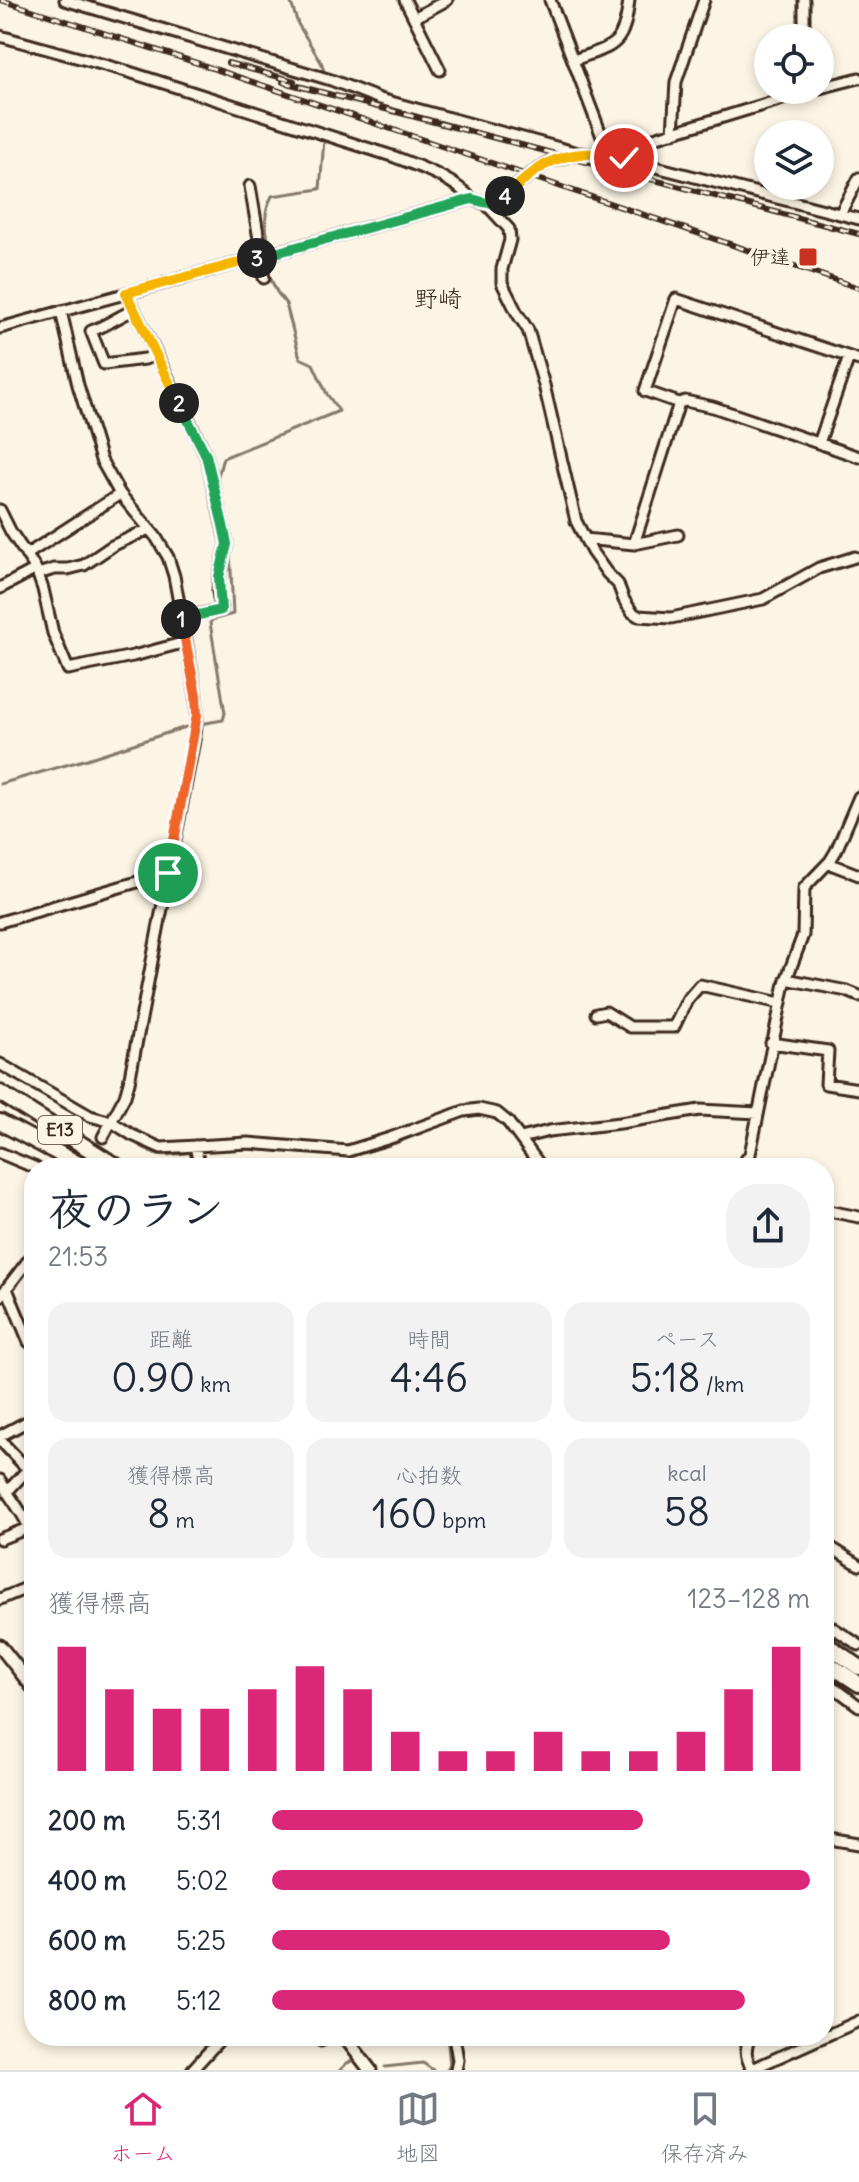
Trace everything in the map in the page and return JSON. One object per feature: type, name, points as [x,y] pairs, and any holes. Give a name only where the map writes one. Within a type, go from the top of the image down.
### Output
[{"type":"highway","name":"E13","points":[[0,1093],[102,1158]]},
{"type":"highway","points":[[0,1102],[100,1158]]},
{"type":"highway","points":[[0,1122],[68,1158]]},
{"type":"highway","name":"E13","points":[[0,1131],[68,1158]]},
{"type":"highway","points":[[834,1650],[859,1667]]},
{"type":"highway","points":[[834,1668],[859,1684]]},
{"type":"main road","points":[[0,1646],[24,1669]]},
{"type":"main road","points":[[352,2046],[370,2070]]},
{"type":"street","points":[[65,0],[327,79],[380,99],[578,153],[609,153],[859,219]]},
{"type":"street","points":[[405,0],[440,70]]},
{"type":"street","points":[[414,18],[447,0]]},
{"type":"street","points":[[550,0],[609,153]]},
{"type":"street","points":[[573,60],[615,43],[623,34],[627,22],[629,0]]},
{"type":"street","points":[[673,133],[676,82],[704,0]]},
{"type":"street","points":[[804,0],[804,24]]},
{"type":"street","points":[[0,36],[126,71],[395,157],[438,174],[472,199],[486,204],[497,203],[549,162],[578,153]]},
{"type":"street","points":[[834,84],[859,78]]},
{"type":"street","points":[[609,153],[765,104]]},
{"type":"street","points":[[840,214],[859,178]]},
{"type":"street","points":[[250,186],[266,256],[264,278]]},
{"type":"street","points":[[0,328],[472,199]]},
{"type":"street","points":[[486,204],[509,229],[510,240],[502,269],[502,283],[528,330],[576,521],[592,552],[618,584],[632,612],[638,616],[671,618],[763,599],[819,568],[857,558]]},
{"type":"street","points":[[126,293],[206,455],[227,544],[219,577],[221,610],[181,618]]},
{"type":"street","points":[[819,443],[854,359],[676,299],[645,391],[679,403],[685,401],[713,407],[859,457]]},
{"type":"street","points":[[134,310],[91,331],[104,364],[156,355]]},
{"type":"street","points":[[61,311],[101,460],[120,494],[156,537],[168,557],[196,695],[197,715],[129,1082],[108,1128]]},
{"type":"street","points":[[634,544],[679,403]]},
{"type":"street","points":[[26,555],[120,494]]},
{"type":"street","points":[[0,510],[37,572],[53,633],[68,669],[186,642]]},
{"type":"street","points":[[0,588],[37,572],[84,565],[112,546],[149,529]]},
{"type":"street","points":[[585,539],[634,544],[678,535]]},
{"type":"street","points":[[843,552],[857,558]]},
{"type":"street","points":[[747,1158],[786,979],[803,935],[804,888],[836,851],[859,797]]},
{"type":"street","points":[[828,863],[859,875]]},
{"type":"street","points":[[0,922],[168,873]]},
{"type":"street","points":[[786,979],[859,996]]},
{"type":"street","points":[[596,1014],[606,1012],[630,1027],[674,1027],[687,1000],[700,985],[780,1003]]},
{"type":"street","points":[[771,1043],[828,1051],[826,1084],[859,1089]]},
{"type":"street","points":[[0,1064],[108,1128],[161,1148],[196,1150],[248,1143],[348,1151],[464,1111],[479,1109],[497,1113],[508,1122],[535,1158]]},
{"type":"street","points":[[521,1138],[549,1131],[700,1110],[758,1113]]},
{"type":"street","points":[[196,1150],[198,1158]]},
{"type":"street","points":[[0,1153],[24,1163]]},
{"type":"street","points":[[834,1212],[859,1217]]},
{"type":"street","points":[[24,1266],[3,1293],[24,1333]]},
{"type":"street","points":[[24,1424],[0,1439],[24,1468]]},
{"type":"street","points":[[7,1492],[24,1477]]},
{"type":"street","points":[[0,1480],[24,1517]]},
{"type":"street","points":[[0,1539],[24,1530]]},
{"type":"street","points":[[834,1549],[859,1565]]},
{"type":"street","points":[[0,1599],[24,1587]]},
{"type":"street","points":[[834,1629],[859,1645]]},
{"type":"street","points":[[834,1687],[859,1706]]},
{"type":"street","points":[[834,1840],[859,1844]]},
{"type":"street","points":[[834,2032],[859,2021]]},
{"type":"street","points":[[192,2070],[215,2046]]},
{"type":"street","points":[[456,2046],[456,2070]]},
{"type":"street","points":[[746,2046],[751,2070],[804,2046]]},
{"type":"waterway","points":[[290,0],[298,24],[322,64],[325,76]]},
{"type":"waterway","points":[[223,508],[217,479],[223,458],[339,411],[313,364],[300,358],[286,304],[277,292],[267,266],[272,258],[267,235],[268,204],[272,196],[320,189],[324,140]]},
{"type":"waterway","points":[[226,523],[231,534],[230,543]]},
{"type":"waterway","points":[[200,724],[223,720],[225,713],[210,623],[233,614],[230,550]]},
{"type":"waterway","points":[[0,784],[192,725]]},
{"type":"waterway","points":[[0,1069],[31,1087]]},
{"type":"waterway","points":[[233,1148],[352,1156],[396,1143],[463,1116],[477,1115],[498,1121],[514,1137]]},
{"type":"waterway","points":[[109,1127],[154,1154],[222,1149]]},
{"type":"waterway","points":[[523,1150],[528,1158]]},
{"type":"waterway","points":[[0,1449],[24,1474]]},
{"type":"waterway","points":[[834,1557],[859,1571]]},
{"type":"waterway","points":[[447,2070],[450,2065],[448,2046]]},
{"type":"waterway","points":[[340,2070],[352,2061]]},
{"type":"waterway","points":[[385,2067],[423,2063],[433,2070]]},
{"type":"railway","points":[[1,0],[197,63],[859,288]]},
{"type":"railway","points":[[228,63],[294,81]]},
{"type":"railway","points":[[283,82],[859,234]]},
{"type":"place","name":"伊達","points":[[808,257]]},
{"type":"district","name":"野崎","points":[[438,299]]},
{"type":"route","points":[[168,873],[197,715],[181,618],[221,610],[219,577],[227,544],[206,455],[126,293],[472,199],[486,204],[497,203],[549,162],[578,153],[624,158]]}]
